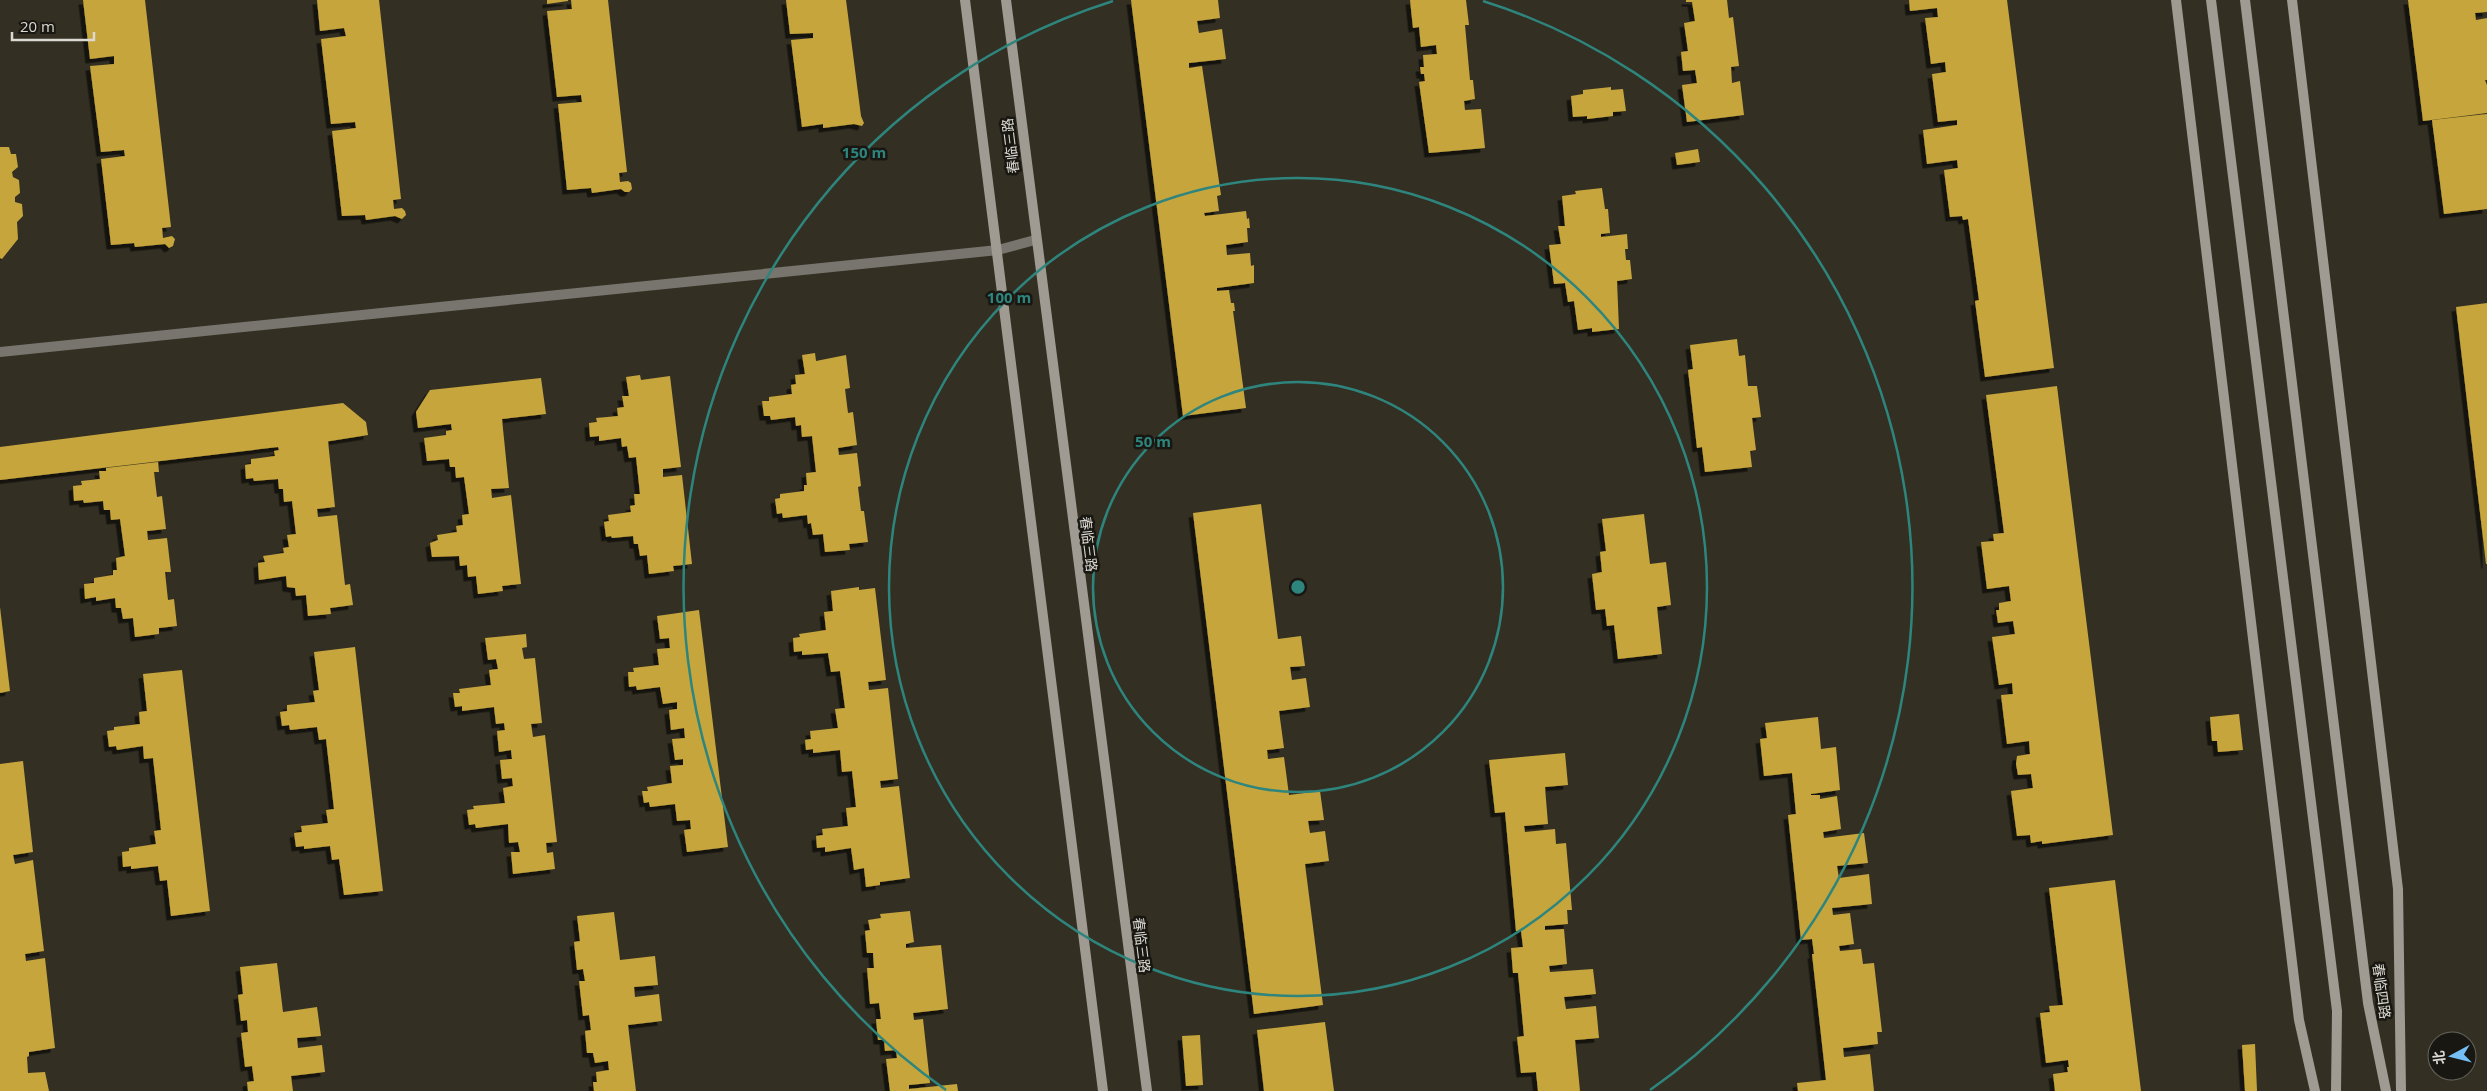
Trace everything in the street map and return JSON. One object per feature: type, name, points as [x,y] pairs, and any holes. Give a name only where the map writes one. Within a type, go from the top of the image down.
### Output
[{"type":"street","name":"春临三路","points":[[965,0],[1103,1091]]},
{"type":"street","name":"春临三路","points":[[1006,0],[1035,240],[1147,1091]]},
{"type":"street","points":[[2176,0],[2299,1020],[2315,1091]]},
{"type":"street","points":[[2211,0],[2337,1011],[2336,1091]]},
{"type":"street","name":"春临四路","points":[[2245,0],[2368,1003],[2386,1091]]},
{"type":"street","points":[[2292,0],[2398,889],[2401,1091]]},
{"type":"street","points":[[0,352],[998,250],[1035,240]]},
{"type":"building","points":[[83,0],[145,0],[171,227],[162,228],[163,238],[172,236],[175,239],[173,246],[169,248],[165,244],[135,247],[134,243],[111,245],[101,159],[125,156],[124,150],[101,152],[90,66],[114,64],[114,56],[90,59]]},
{"type":"building","points":[[317,0],[379,0],[401,199],[393,200],[394,209],[402,208],[405,211],[406,215],[402,219],[395,216],[366,220],[365,215],[342,216],[332,131],[356,128],[355,122],[331,124],[321,39],[346,36],[344,28],[320,31]]},
{"type":"building","points":[[547,0],[568,0],[568,1],[547,4]]},
{"type":"building","points":[[571,0],[608,0],[627,172],[619,173],[620,182],[628,181],[631,183],[632,189],[629,192],[621,189],[592,193],[591,188],[567,190],[558,104],[582,102],[581,95],[557,97],[547,11],[572,9]]},
{"type":"building","points":[[786,0],[846,0],[861,116],[864,123],[862,126],[854,124],[823,128],[823,124],[802,127],[791,40],[813,38],[813,33],[790,34]]},
{"type":"building","points":[[1131,0],[1218,0],[1220,18],[1197,21],[1199,33],[1222,29],[1226,59],[1189,63],[1189,68],[1202,66],[1221,195],[1217,196],[1219,211],[1204,213],[1205,216],[1246,211],[1247,219],[1249,218],[1250,228],[1247,228],[1248,242],[1226,245],[1227,255],[1250,253],[1251,266],[1254,265],[1254,283],[1217,288],[1217,291],[1229,290],[1231,303],[1234,303],[1235,311],[1233,311],[1246,408],[1183,416]]},
{"type":"building","points":[[1410,0],[1466,0],[1469,25],[1465,25],[1470,80],[1473,80],[1475,99],[1464,101],[1465,110],[1481,109],[1485,148],[1429,153],[1419,82],[1425,81],[1420,67],[1424,67],[1423,55],[1437,54],[1436,45],[1421,47],[1419,27],[1413,28]]},
{"type":"building","points":[[1686,0],[1727,0],[1729,18],[1733,17],[1739,66],[1731,67],[1732,83],[1740,81],[1744,115],[1687,122],[1682,85],[1697,83],[1695,70],[1683,71],[1681,52],[1688,51],[1684,23],[1695,21],[1692,2],[1686,2]]},
{"type":"building","points":[[1909,0],[2007,0],[2054,368],[1985,377],[1975,301],[1979,300],[1968,219],[1963,220],[1962,216],[1950,217],[1944,170],[1958,168],[1957,160],[1927,164],[1923,130],[1957,125],[1957,120],[1938,122],[1932,74],[1946,72],[1945,62],[1931,64],[1925,18],[1938,17],[1937,8],[1910,11]]},
{"type":"building","points":[[2408,0],[2487,0],[2487,12],[2475,13],[2476,20],[2487,18],[2487,80],[2485,80],[2487,85],[2487,113],[2423,121]]},
{"type":"building","points":[[1611,87],[1611,90],[1623,89],[1626,111],[1613,112],[1613,116],[1587,119],[1587,116],[1573,117],[1571,96],[1583,94],[1583,90]]},
{"type":"building","points":[[2487,114],[2487,209],[2444,214],[2432,120]]},
{"type":"building","points":[[0,147],[9,147],[11,154],[16,154],[18,167],[12,172],[13,177],[19,180],[20,193],[15,197],[15,202],[22,204],[23,216],[17,222],[18,239],[2,259],[0,258]]},
{"type":"building","points":[[1698,149],[1700,162],[1677,165],[1675,153]]},
{"type":"building","points":[[1602,188],[1605,209],[1608,209],[1610,233],[1601,234],[1601,237],[1627,234],[1628,249],[1625,249],[1626,260],[1630,260],[1632,279],[1617,281],[1619,329],[1592,332],[1592,328],[1578,330],[1574,301],[1568,302],[1565,283],[1554,284],[1549,245],[1561,244],[1558,226],[1565,226],[1562,196],[1576,194],[1575,191]]},
{"type":"building","points":[[2487,303],[2487,564],[2486,564],[2456,307]]},
{"type":"building","points":[[1737,339],[1739,356],[1745,355],[1748,386],[1757,386],[1761,417],[1752,418],[1756,450],[1750,451],[1752,467],[1705,472],[1702,447],[1697,448],[1688,370],[1693,369],[1690,345]]},
{"type":"building","points":[[815,353],[816,361],[846,355],[850,388],[845,389],[848,413],[853,412],[857,445],[838,448],[839,455],[857,453],[861,486],[858,487],[861,511],[864,511],[868,542],[849,544],[850,550],[825,552],[823,534],[813,535],[811,523],[808,524],[807,515],[783,518],[782,513],[777,514],[775,499],[780,498],[780,494],[804,491],[804,485],[807,485],[806,473],[816,472],[812,436],[802,437],[801,425],[796,426],[795,417],[771,420],[770,416],[764,416],[762,401],[769,401],[769,397],[792,394],[791,385],[796,384],[795,375],[805,374],[802,355]]},
{"type":"building","points":[[640,375],[641,380],[670,376],[681,467],[663,469],[663,477],[682,475],[692,564],[673,566],[674,571],[649,574],[647,555],[640,556],[638,544],[634,544],[633,536],[606,537],[604,522],[609,521],[608,515],[631,512],[630,506],[635,505],[634,494],[640,494],[636,457],[629,458],[627,446],[622,447],[621,438],[599,441],[599,436],[590,437],[589,423],[597,422],[596,418],[618,416],[617,408],[624,407],[622,396],[629,396],[626,377]]},
{"type":"building","points":[[541,378],[546,414],[502,419],[509,488],[491,489],[492,498],[511,495],[521,584],[502,586],[503,591],[478,594],[476,576],[468,577],[467,565],[460,566],[459,556],[432,557],[430,543],[438,540],[437,535],[457,532],[456,526],[463,525],[462,515],[469,514],[464,477],[456,478],[455,467],[450,467],[449,459],[427,461],[424,438],[446,435],[446,431],[452,430],[451,424],[418,428],[416,412],[430,390]]},
{"type":"building","points":[[2057,386],[2113,835],[2042,844],[2042,841],[2031,843],[2030,835],[2017,836],[2011,791],[2033,788],[2031,774],[2018,775],[2016,764],[2017,756],[2030,754],[2029,741],[2007,744],[2001,695],[2013,694],[2012,683],[1999,685],[1992,637],[2015,634],[2013,621],[1998,623],[1996,610],[1999,610],[1999,603],[2011,601],[2009,586],[1987,589],[1981,542],[1994,541],[1993,534],[2004,533],[1986,395]]},
{"type":"building","points":[[343,403],[366,422],[368,435],[328,441],[335,507],[317,509],[318,517],[337,515],[345,585],[350,584],[353,605],[330,608],[331,614],[308,616],[306,595],[296,596],[295,588],[287,587],[286,576],[259,580],[258,563],[265,562],[263,556],[284,553],[283,548],[289,547],[287,535],[296,534],[292,501],[284,502],[283,489],[279,489],[278,479],[254,481],[253,478],[246,479],[245,465],[251,464],[251,459],[275,456],[274,451],[279,450],[278,447],[0,480],[0,447]]},
{"type":"building","points":[[158,462],[159,472],[154,472],[157,497],[162,496],[166,529],[147,531],[148,540],[167,538],[171,572],[165,572],[168,600],[174,599],[177,626],[159,628],[159,634],[135,637],[133,618],[123,619],[121,608],[116,608],[115,598],[96,601],[96,597],[85,599],[84,584],[94,583],[94,578],[113,575],[113,570],[117,570],[116,558],[125,556],[120,519],[111,520],[110,510],[104,510],[103,501],[84,503],[83,500],[74,501],[73,486],[82,485],[81,481],[100,479],[99,471],[106,471],[106,468]]},
{"type":"building","points":[[1261,504],[1278,639],[1301,636],[1305,666],[1290,667],[1292,680],[1306,678],[1310,707],[1279,711],[1284,748],[1267,750],[1268,759],[1284,757],[1289,795],[1320,791],[1324,820],[1308,821],[1310,833],[1325,831],[1329,861],[1305,864],[1323,1005],[1254,1014],[1193,513]]},
{"type":"building","points":[[1644,514],[1650,564],[1666,562],[1671,605],[1657,607],[1662,654],[1618,659],[1614,625],[1607,626],[1605,609],[1596,610],[1592,574],[1602,572],[1600,552],[1606,551],[1602,519]]},
{"type":"building","points":[[859,587],[859,590],[875,588],[886,680],[868,682],[869,690],[888,688],[898,779],[880,781],[881,788],[899,786],[910,878],[880,882],[880,885],[866,887],[864,868],[854,870],[851,848],[825,852],[825,847],[817,848],[816,836],[823,835],[822,829],[848,826],[846,808],[856,807],[852,771],[842,772],[840,750],[813,753],[813,749],[806,750],[805,740],[811,739],[810,731],[838,728],[835,709],[845,708],[840,671],[831,672],[828,653],[802,655],[802,651],[794,652],[793,638],[800,637],[799,634],[826,630],[824,612],[833,611],[831,591]]},
{"type":"building","points":[[0,607],[10,691],[0,693]]},
{"type":"building","points":[[699,610],[728,847],[687,852],[684,830],[691,829],[690,820],[677,821],[675,804],[650,807],[649,802],[644,803],[642,791],[648,791],[647,787],[672,783],[670,766],[683,765],[683,759],[675,760],[672,739],[685,738],[684,728],[671,730],[669,710],[677,709],[677,702],[663,704],[660,687],[637,690],[636,686],[629,687],[628,672],[634,672],[633,668],[659,665],[657,649],[670,648],[669,638],[660,639],[657,616]]},
{"type":"building","points":[[526,634],[527,647],[522,648],[524,659],[535,658],[542,723],[531,724],[533,737],[545,735],[557,842],[546,843],[547,853],[553,852],[555,869],[513,874],[511,852],[520,852],[518,842],[509,843],[508,824],[476,828],[475,824],[469,825],[467,810],[474,809],[473,806],[505,803],[503,788],[513,786],[512,778],[502,779],[500,760],[512,759],[511,750],[499,752],[497,731],[505,730],[504,723],[496,724],[494,707],[462,711],[462,706],[455,707],[453,693],[460,693],[459,689],[491,685],[489,670],[498,669],[496,659],[488,660],[485,638]]},
{"type":"building","points":[[355,647],[383,891],[344,895],[339,859],[332,860],[330,846],[304,849],[304,846],[296,847],[294,833],[302,832],[301,826],[328,823],[326,810],[334,809],[326,739],[319,740],[317,727],[290,730],[289,725],[282,726],[280,712],[287,711],[287,705],[315,702],[313,691],[319,690],[314,652]]},
{"type":"building","points":[[182,670],[210,911],[171,916],[167,880],[160,881],[158,866],[131,869],[131,866],[123,867],[122,852],[129,851],[129,848],[156,844],[154,831],[161,830],[153,758],[144,759],[143,746],[117,750],[116,746],[109,747],[107,731],[114,730],[114,727],[140,724],[139,712],[147,711],[143,674]]},
{"type":"building","points":[[2239,714],[2243,750],[2218,752],[2217,741],[2212,741],[2210,717]]},
{"type":"building","points":[[1818,717],[1821,749],[1836,747],[1840,790],[1811,794],[1820,795],[1820,799],[1837,796],[1841,829],[1823,832],[1824,838],[1864,833],[1868,863],[1837,866],[1839,878],[1869,874],[1872,904],[1832,908],[1833,915],[1850,913],[1854,944],[1839,946],[1840,951],[1861,949],[1863,964],[1874,963],[1882,1032],[1877,1032],[1878,1044],[1843,1048],[1844,1057],[1870,1054],[1874,1091],[1798,1091],[1797,1083],[1826,1080],[1812,954],[1814,954],[1812,939],[1801,940],[1788,815],[1796,814],[1792,773],[1764,776],[1760,739],[1767,738],[1765,723]]},
{"type":"building","points":[[1565,753],[1568,785],[1545,787],[1548,824],[1524,826],[1525,832],[1555,829],[1556,844],[1566,843],[1572,910],[1567,910],[1568,924],[1545,926],[1545,930],[1564,929],[1567,964],[1549,966],[1550,972],[1593,969],[1596,994],[1564,997],[1566,1009],[1596,1006],[1599,1038],[1575,1040],[1580,1091],[1538,1091],[1536,1072],[1521,1073],[1517,1037],[1524,1036],[1518,973],[1513,973],[1511,948],[1523,947],[1521,931],[1516,931],[1505,812],[1495,813],[1489,760]]},
{"type":"building","points":[[23,761],[33,852],[13,855],[15,864],[33,860],[44,951],[25,954],[26,961],[45,958],[55,1048],[29,1052],[27,1057],[28,1073],[45,1072],[49,1091],[0,1091],[0,764]]},
{"type":"building","points":[[2115,880],[2141,1091],[2055,1091],[2053,1074],[2068,1072],[2067,1067],[2069,1067],[2068,1060],[2046,1063],[2040,1013],[2050,1012],[2049,1006],[2063,1005],[2049,888]]},
{"type":"building","points":[[910,911],[914,942],[906,944],[906,948],[941,945],[948,1009],[913,1013],[914,1020],[923,1019],[930,1083],[909,1085],[909,1089],[957,1084],[958,1091],[890,1091],[886,1059],[897,1058],[896,1050],[885,1051],[884,1040],[878,1040],[876,1019],[881,1019],[879,1003],[870,1004],[867,968],[874,968],[873,953],[867,953],[865,931],[870,930],[868,920],[881,918],[880,914]]},
{"type":"building","points":[[614,912],[620,960],[655,956],[658,985],[634,987],[635,997],[659,994],[662,1021],[628,1025],[636,1091],[594,1091],[593,1082],[597,1082],[596,1072],[609,1070],[608,1061],[595,1063],[593,1053],[587,1053],[585,1031],[591,1030],[589,1015],[583,1016],[579,981],[585,981],[583,969],[577,970],[574,942],[580,941],[577,916]]},
{"type":"building","points":[[277,963],[283,1012],[317,1007],[321,1036],[297,1038],[298,1048],[322,1045],[325,1072],[291,1076],[293,1091],[248,1091],[247,1082],[254,1081],[252,1066],[245,1067],[241,1033],[248,1032],[247,1020],[241,1021],[238,995],[243,994],[240,967]]},
{"type":"building","points":[[1325,1022],[1334,1091],[1264,1091],[1257,1030]]},
{"type":"building","points":[[1200,1035],[1203,1085],[1186,1086],[1182,1036]]},
{"type":"building","points":[[2255,1044],[2257,1091],[2245,1091],[2242,1045]]}]
